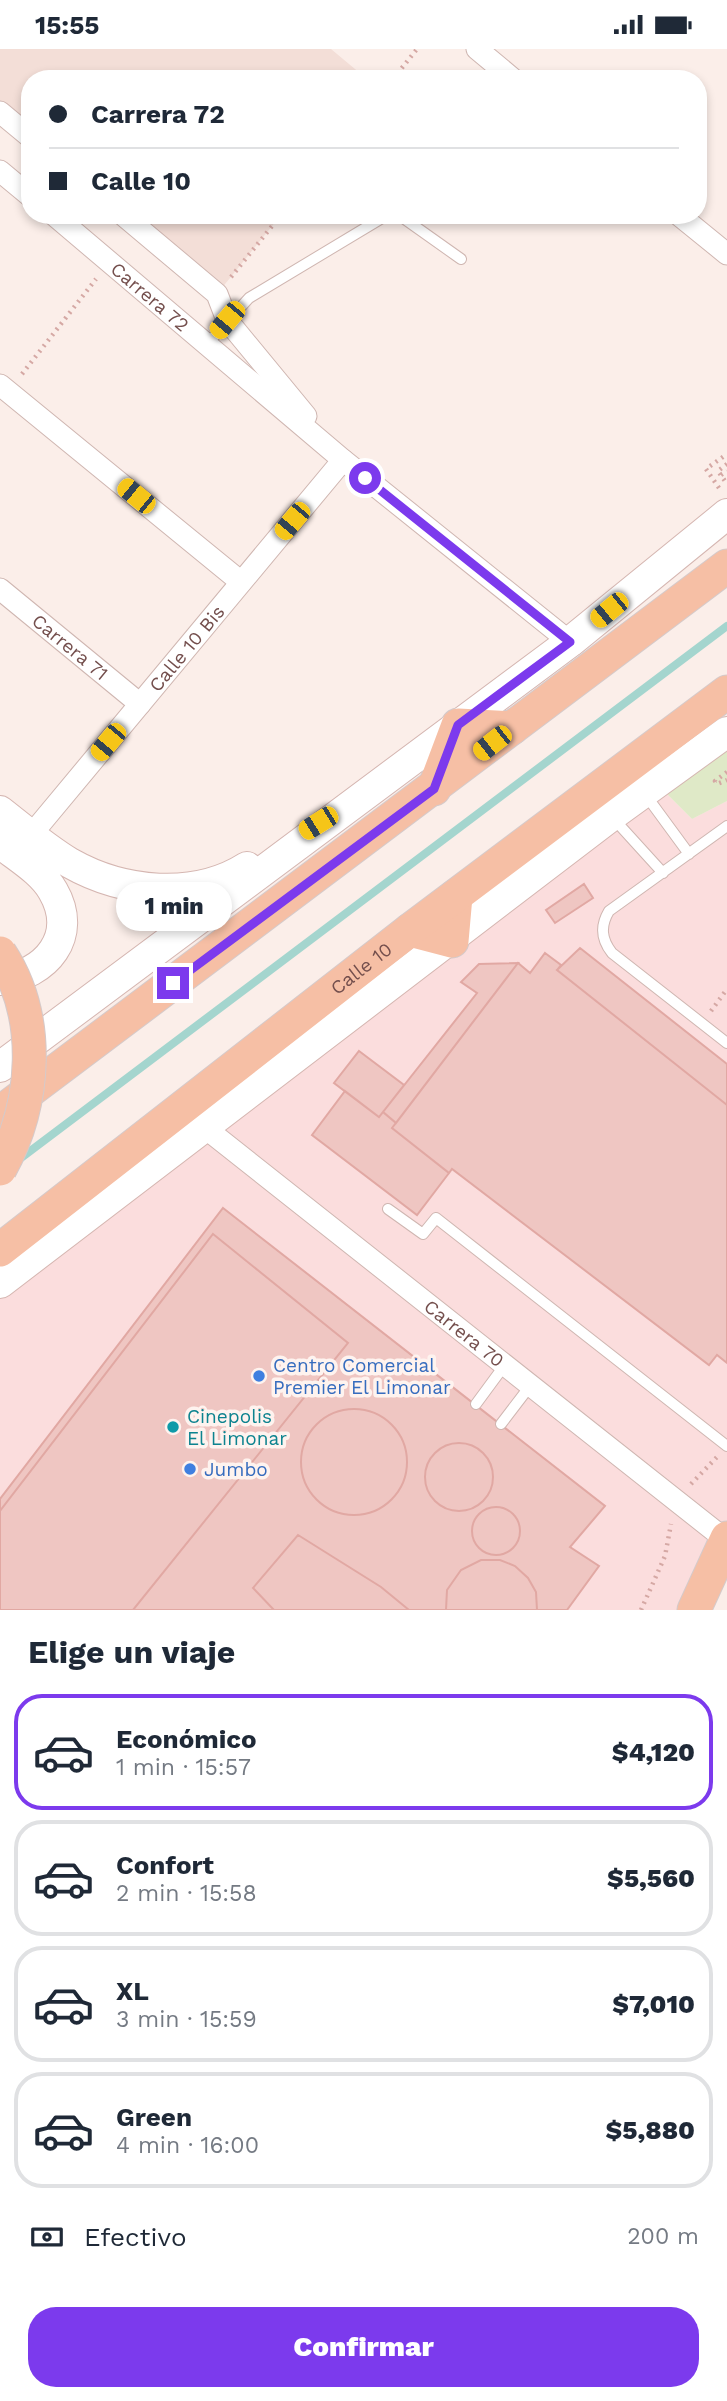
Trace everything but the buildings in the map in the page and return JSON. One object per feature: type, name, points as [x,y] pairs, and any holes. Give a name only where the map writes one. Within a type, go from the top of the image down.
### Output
[{"type":"main road","points":[[0,1113],[727,566]]},
{"type":"main road","name":"Calle 10","points":[[0,1250],[410,930],[726,696]]},
{"type":"main road","points":[[434,789],[458,725],[512,728]]},
{"type":"main road","points":[[410,930],[452,941],[456,896]]},
{"type":"main road","points":[[0,953],[19,994],[28,1030],[30,1070],[14,1144],[0,1169]]},
{"type":"main road","points":[[694,1610],[727,1539]]},
{"type":"street","points":[[477,49],[502,70]]},
{"type":"street","points":[[0,112],[21,130]]},
{"type":"street","points":[[0,171],[21,188]]},
{"type":"street","name":"Carrera 72","points":[[65,224],[343,460],[570,642]]},
{"type":"street","name":"Carrera 72","points":[[134,224],[217,294],[227,320],[343,460]]},
{"type":"street","points":[[692,224],[724,247]]},
{"type":"street","points":[[4,388],[242,582]]},
{"type":"street","name":"Calle 10 Bis","points":[[31,835],[343,460]]},
{"type":"street","points":[[0,1067],[570,642],[724,502]]},
{"type":"street","name":"Carrera 71","points":[[0,590],[140,704]]},
{"type":"street","name":"Calle 10","points":[[0,1283],[452,941],[611,816],[727,732]]},
{"type":"street","points":[[0,811],[70,862],[107,879],[156,888],[191,886],[229,879],[363,794]]},
{"type":"street","points":[[0,843],[53,890],[61,910],[61,932],[54,952],[39,968],[20,978],[0,979]]},
{"type":"street","name":"Carrera 70","points":[[204,1127],[675,1501],[727,1539]]},
{"type":"lane","points":[[207,344],[249,298],[372,224]]},
{"type":"lane","points":[[412,224],[461,259]]},
{"type":"lane","points":[[644,793],[689,854]]},
{"type":"lane","points":[[611,816],[663,873]]},
{"type":"lane","points":[[727,826],[609,911],[604,918],[603,936],[606,945],[620,960],[727,1043]]},
{"type":"lane","points":[[388,1209],[423,1234],[436,1218],[727,1446]]},
{"type":"lane","points":[[475,1405],[504,1366]]},
{"type":"lane","points":[[501,1424],[530,1386]]},
{"type":"path","points":[[400,70],[416,49]]},
{"type":"path","points":[[217,294],[274,224]]},
{"type":"path","points":[[4,388],[110,261]]},
{"type":"path","points":[[724,502],[706,469],[727,454]]},
{"type":"path","points":[[727,464],[718,471],[727,484]]},
{"type":"path","points":[[721,475],[727,471]]},
{"type":"path","points":[[727,772],[715,781],[717,784],[727,780]]},
{"type":"path","points":[[640,1610],[665,1556],[675,1501],[718,1456]]},
{"type":"shaded area","points":[[0,49],[331,49],[356,70],[21,70],[21,130],[0,112]]},
{"type":"shaded area","points":[[134,224],[274,224],[217,294]]},
{"type":"shaded area","points":[[657,784],[692,819],[727,801],[727,1538],[694,1610],[0,1610],[0,1283]]},
{"type":"green space","points":[[727,732],[727,801],[692,819],[657,784]]},
{"type":"waterway","points":[[17,1161],[727,626]]},
{"type":"place","name":"Centro Comercial Premier El Limonar","points":[[259,1376]]},
{"type":"place","name":"Cinepolis El Limonar","points":[[173,1427]]},
{"type":"place","name":"Jumbo","points":[[190,1469]]},
{"type":"route","points":[[173,983],[434,789],[458,725],[570,642],[365,478]]}]
